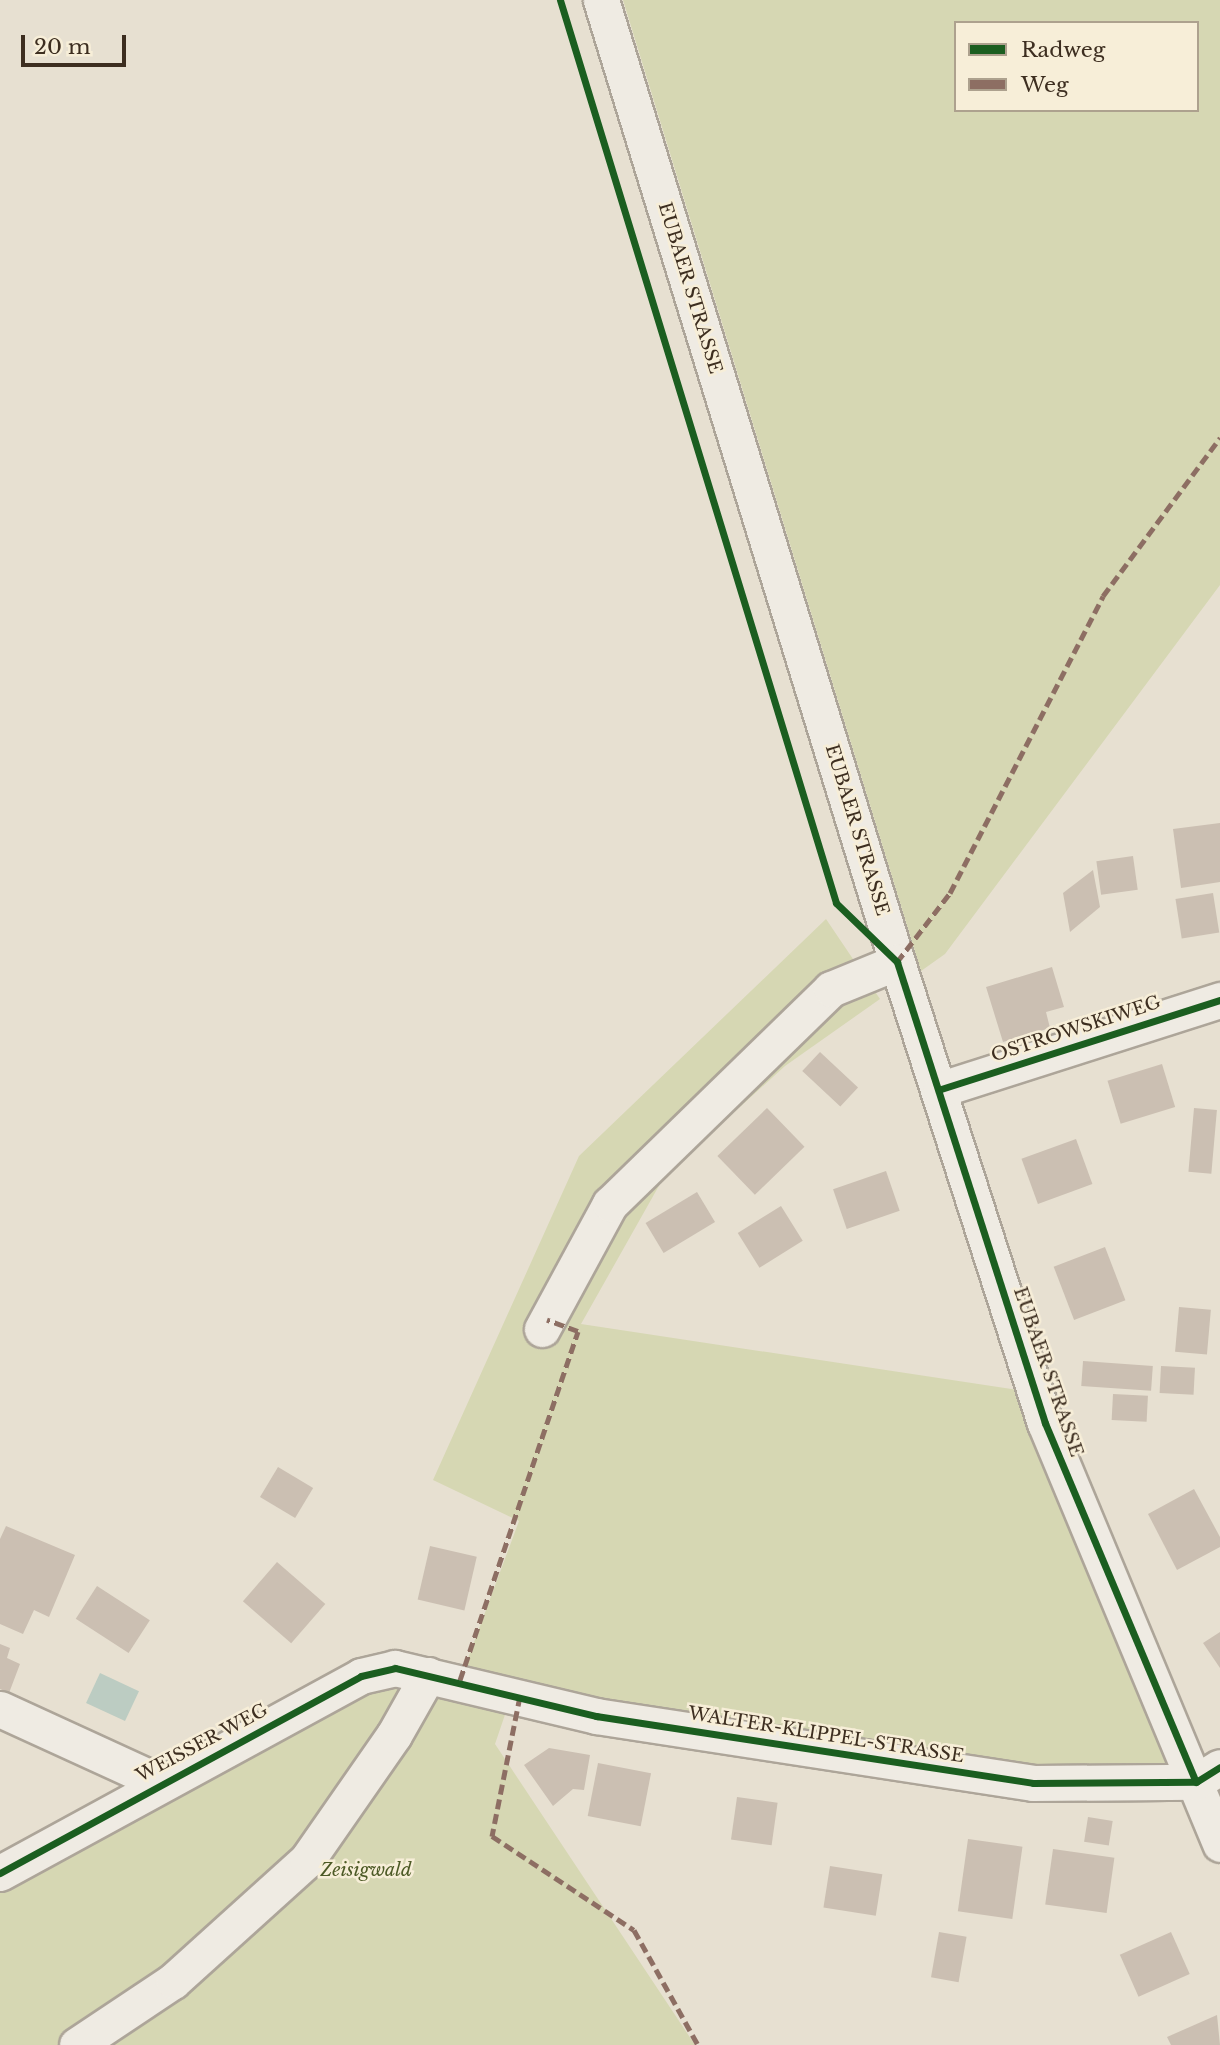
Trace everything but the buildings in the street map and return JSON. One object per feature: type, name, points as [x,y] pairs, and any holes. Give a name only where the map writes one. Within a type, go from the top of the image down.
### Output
[{"type":"street","name":"EUBAER STRASSE","points":[[601,0],[897,962],[941,1089],[1045,1423],[1208,1775],[1220,1844]]},
{"type":"street","points":[[542,1329],[610,1204],[831,989],[897,962]]},
{"type":"street","name":"OSTROWSKIWEG","points":[[941,1089],[1220,1000]]},
{"type":"street","name":"WEISSER WEG","points":[[0,1873],[361,1676],[396,1668],[428,1675]]},
{"type":"street","points":[[77,2045],[173,1982],[307,1860],[394,1735],[428,1675]]},
{"type":"street","name":"WALTER-KLIPPEL-STRASSE","points":[[428,1675],[596,1716],[1033,1783],[1208,1775]]},
{"type":"street","points":[[0,1709],[162,1783]]},
{"type":"green space","points":[[623,0],[1220,0],[1220,585],[945,954],[921,971]]},
{"type":"green space","name":"Zeisigwald","points":[[826,919],[880,999],[785,1066],[665,1175],[581,1324],[1018,1390],[1196,1782],[1116,1778],[512,1694],[495,1744],[695,2045],[0,2045],[0,1873],[361,1676],[460,1680],[519,1521],[433,1480],[579,1156]]},
{"type":"shaded area","points":[[100,1673],[139,1691],[125,1721],[86,1703]]},
{"type":"marked path","points":[[895,960],[897,962],[950,893],[1103,596],[1220,438]]},
{"type":"marked path","points":[[460,1680],[578,1331],[547,1320]]},
{"type":"marked path","points":[[520,1696],[492,1836],[634,1930],[698,2045]]},
{"type":"cycle path","points":[[560,0],[836,903],[897,962],[1045,1423],[1196,1782]]},
{"type":"cycle path","points":[[941,1089],[1220,1000]]},
{"type":"cycle path","points":[[0,1873],[361,1676],[395,1668],[596,1716],[1033,1783],[1196,1782],[1220,1767]]}]
